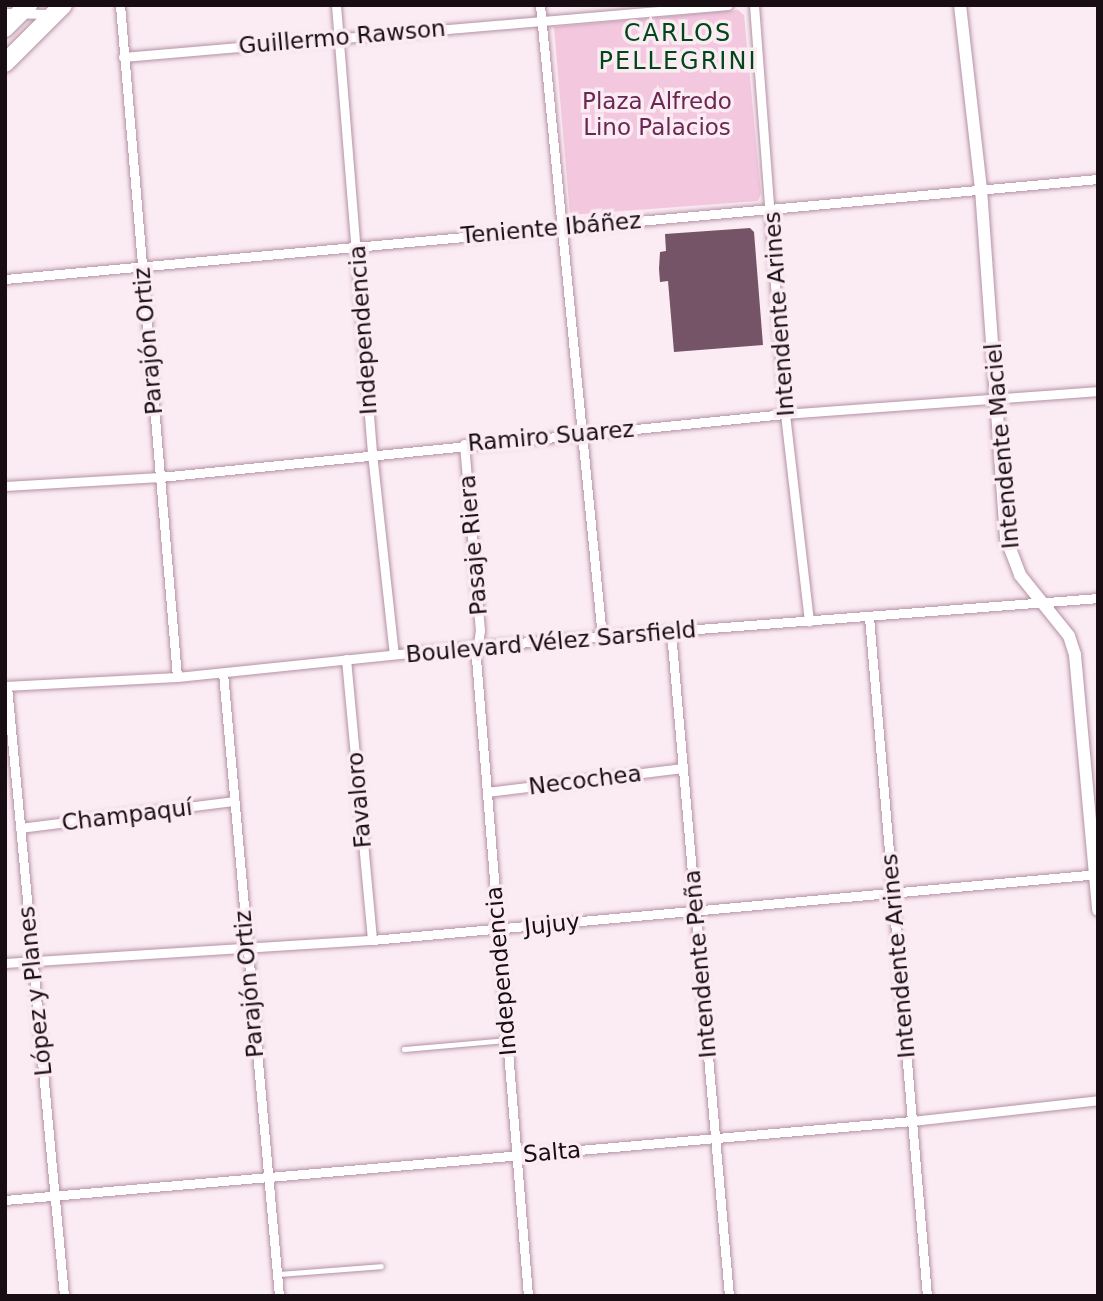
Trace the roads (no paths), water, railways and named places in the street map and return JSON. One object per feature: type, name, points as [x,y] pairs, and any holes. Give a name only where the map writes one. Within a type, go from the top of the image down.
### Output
[{"type":"highway","points":[[5,63],[60,8]]},
{"type":"highway","points":[[5,28],[17,11]]},
{"type":"main road","name":"Intendente Maciel","points":[[960,5],[981,188],[1010,556],[1069,636],[1075,655],[1098,910]]},
{"type":"street","name":"Parajón Ortiz","points":[[120,5],[177,677]]},
{"type":"street","name":"Independencia","points":[[336,5],[358,246],[372,453],[394,654]]},
{"type":"street","points":[[540,5],[602,636]]},
{"type":"street","name":"Guillermo Rawson","points":[[123,57],[339,36],[728,5]]},
{"type":"street","name":"Intendente Arines","points":[[754,5],[772,207],[785,414],[809,622]]},
{"type":"street","points":[[17,11],[34,17],[60,8]]},
{"type":"street","name":"Teniente Ibáñez","points":[[5,279],[1098,179]]},
{"type":"street","name":"Ramiro Suarez","points":[[5,486],[160,477],[372,453],[785,414],[1098,391]]},
{"type":"street","name":"Pasaje Riera","points":[[464,444],[479,646]]},
{"type":"street","name":"Boulevard Vélez Sarsfield","points":[[6,686],[177,677],[479,646],[1098,598]]},
{"type":"street","name":"Intendente Arines","points":[[869,617],[927,1296]]},
{"type":"street","name":"Intendente Peña","points":[[671,632],[729,1296]]},
{"type":"street","name":"Independencia","points":[[479,646],[476,658],[528,1296]]},
{"type":"street","name":"Favaloro","points":[[346,659],[372,940]]},
{"type":"street","name":"Parajón Ortiz","points":[[223,673],[279,1296]]},
{"type":"street","name":"López y Planes","points":[[6,686],[31,960],[57,1195],[64,1296]]},
{"type":"street","name":"Necochea","points":[[487,792],[683,768]]},
{"type":"street","name":"Champaquí","points":[[20,828],[233,801]]},
{"type":"street","name":"Jujuy","points":[[5,963],[372,940],[1096,874]]},
{"type":"street","name":"Salta","points":[[5,1200],[912,1121],[1098,1100]]},
{"type":"lane","points":[[404,1049],[507,1040]]},
{"type":"lane","points":[[277,1274],[381,1265]]},
{"type":"district","name":"CARLOS PELLEGRINI","points":[[678,48]]},
{"type":"park label","name":"Plaza Alfredo Lino Palacios","points":[[657,114]]}]
